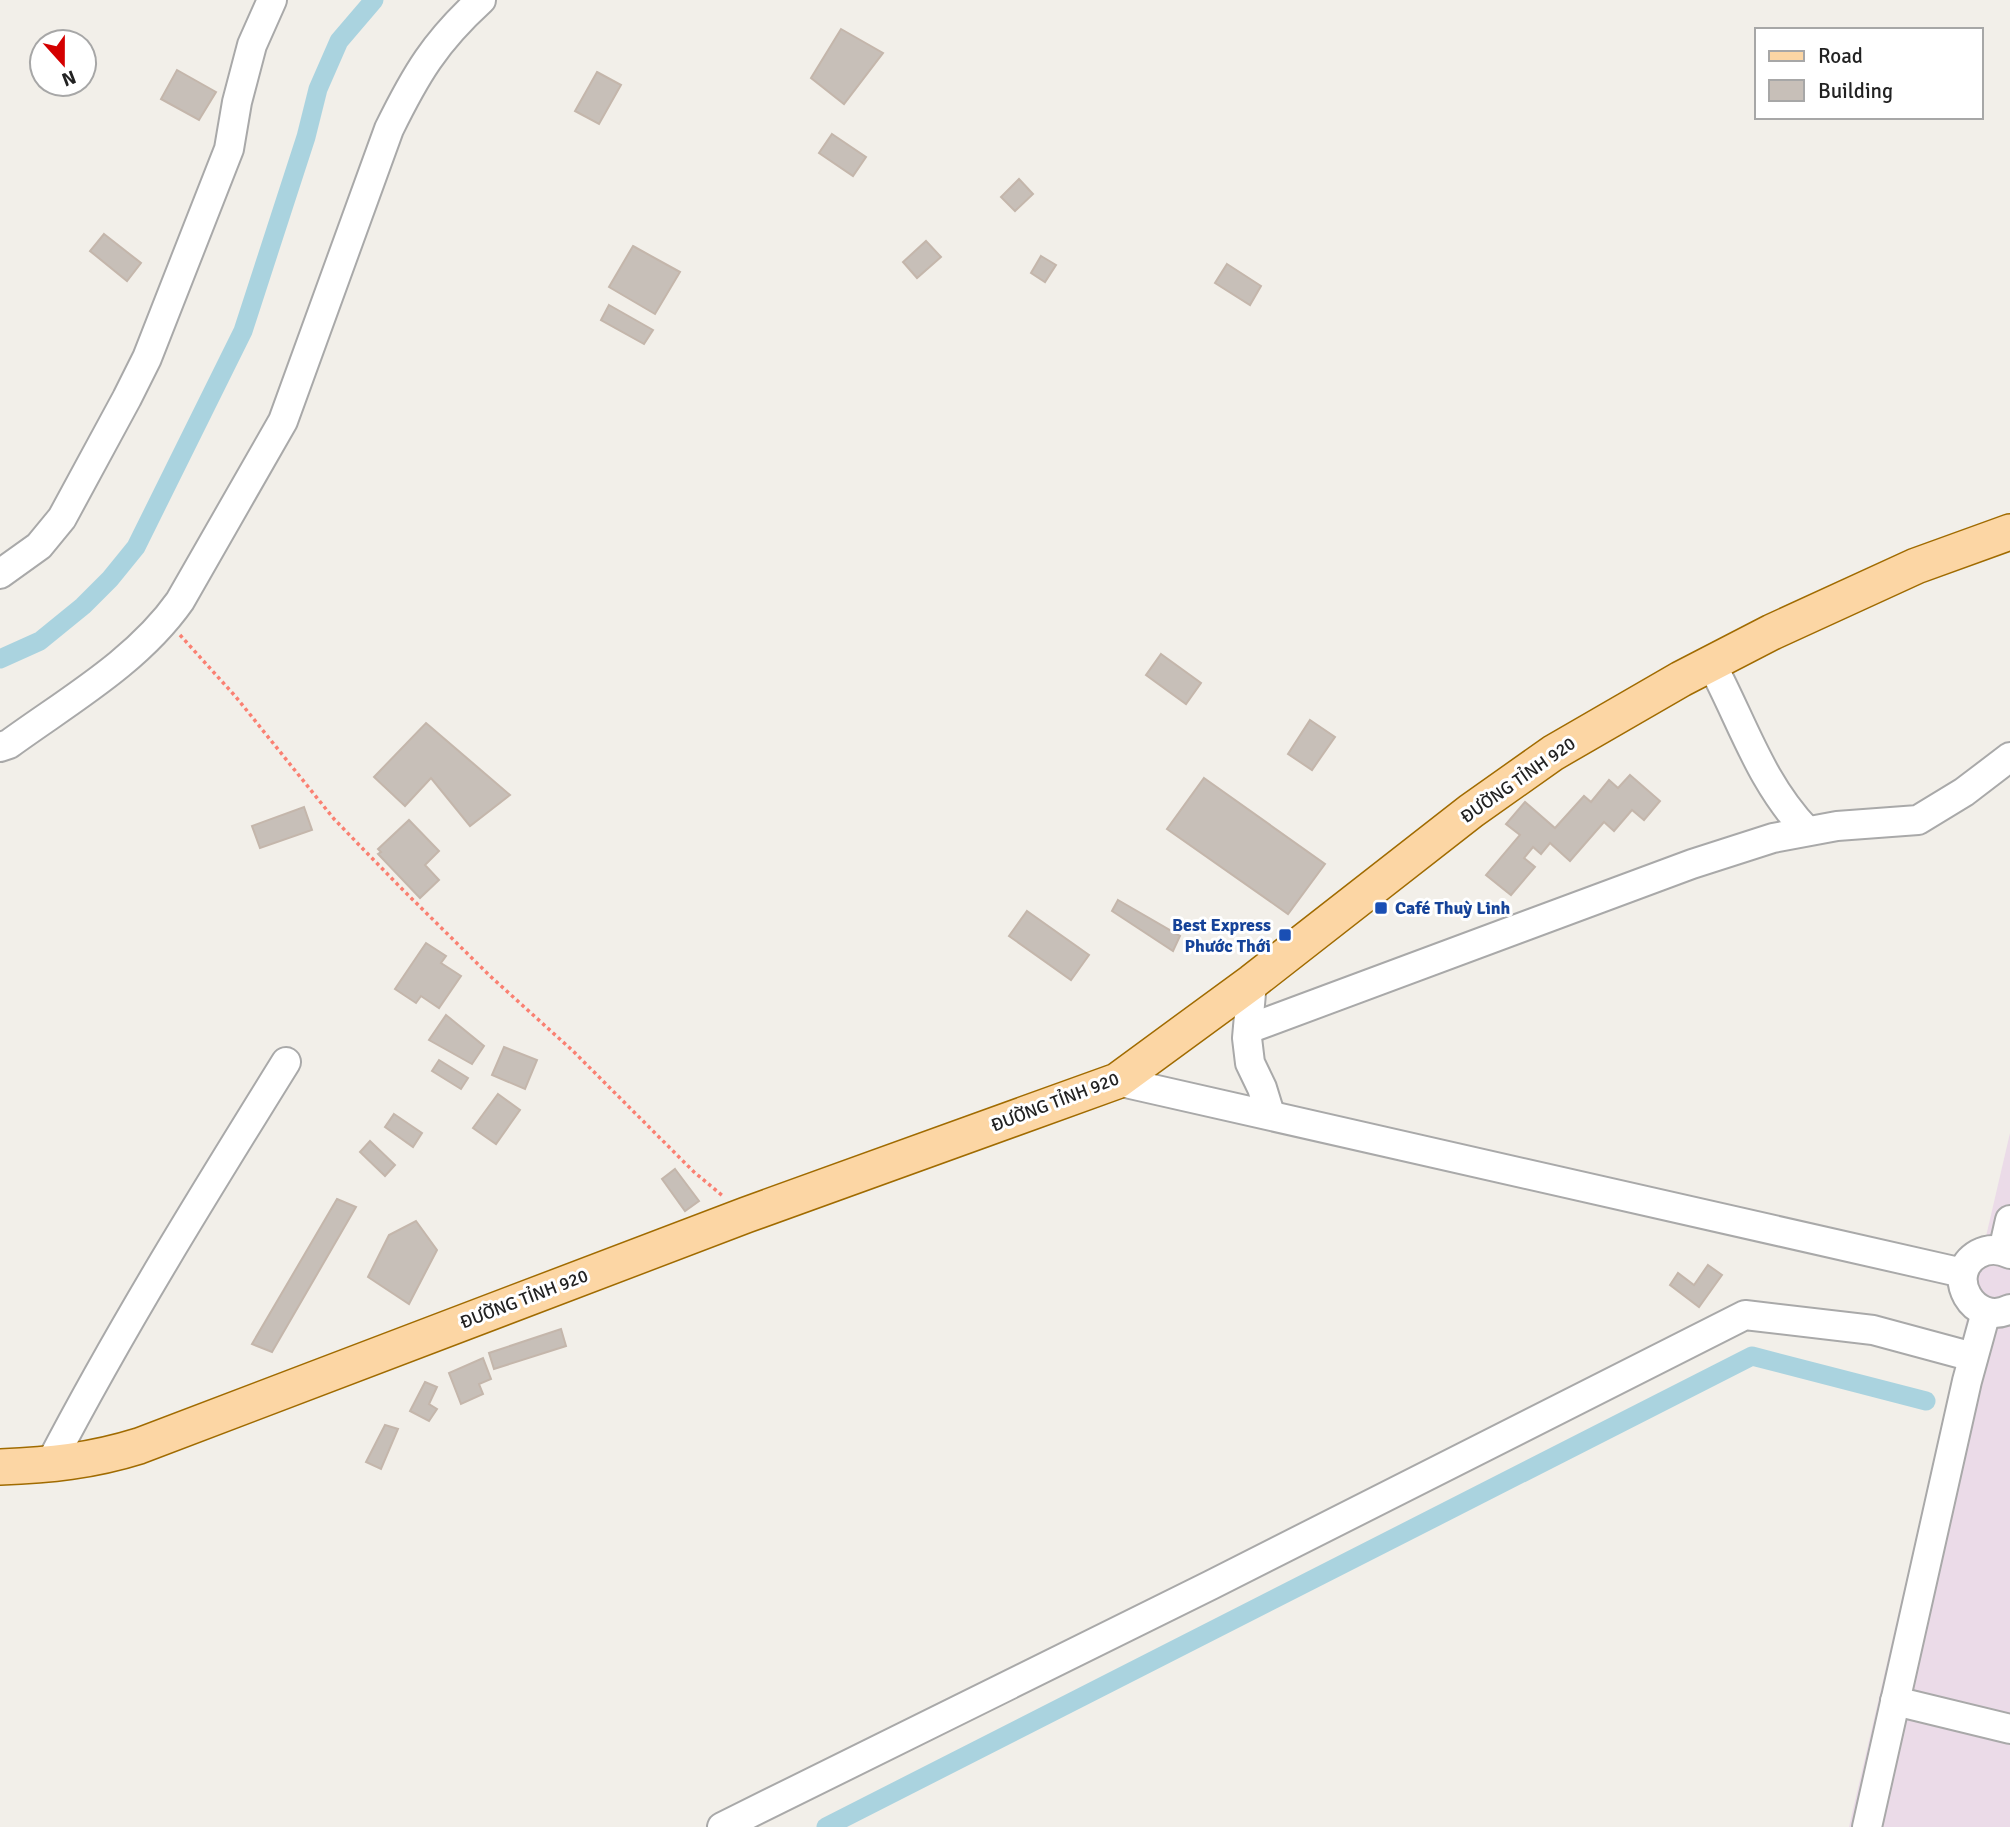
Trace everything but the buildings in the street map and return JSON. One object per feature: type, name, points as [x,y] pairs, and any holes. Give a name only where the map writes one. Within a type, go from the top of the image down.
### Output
[{"type":"main road","name":"ĐƯỜNG TỈNH 920","points":[[0,1466],[101,1458],[139,1446],[746,1214],[1117,1081],[1252,982],[1471,811],[1553,753],[1711,663],[1772,632],[1916,566],[2010,531]]},
{"type":"street","points":[[0,574],[39,546],[62,517],[147,358],[229,149],[237,102],[252,45],[272,0]]},
{"type":"street","points":[[0,747],[9,744],[129,657],[166,621],[180,601],[283,421],[389,129],[411,84],[435,48],[481,0]]},
{"type":"street","points":[[1711,663],[1779,800],[1807,831]]},
{"type":"street","points":[[1248,1029],[1692,864],[1763,841],[1837,826],[1918,820],[1964,792],[2010,757]]},
{"type":"street","points":[[1763,841],[1775,823],[1779,800]]},
{"type":"street","points":[[1252,982],[1248,1029],[1250,1063],[1270,1114]]},
{"type":"street","points":[[50,1464],[94,1380],[166,1256],[286,1062]]},
{"type":"street","points":[[1117,1081],[1963,1273]]},
{"type":"street","points":[[1867,1827],[1973,1357],[1998,1310],[1969,1301],[1962,1283],[1963,1273],[1974,1256],[1993,1250],[2007,1253],[2010,1220]]},
{"type":"street","points":[[722,1827],[1745,1315],[1872,1330],[1973,1357]]},
{"type":"street","points":[[1895,1701],[2010,1729]]},
{"type":"path","points":[[166,621],[236,697],[334,819],[400,887],[490,976],[573,1051],[694,1172],[746,1214]]},
{"type":"shaded area","points":[[2010,1133],[2010,1827],[1849,1827]]},
{"type":"waterway","points":[[0,659],[40,641],[83,606],[136,547],[243,331],[306,137],[318,89],[339,41],[374,0]]},
{"type":"waterway","points":[[826,1827],[1752,1356],[1926,1401]]},
{"type":"place","name":"Café Thuỳ Linh","points":[[1381,908]]},
{"type":"place","name":"Best Express Phước Thới","points":[[1285,935]]}]
